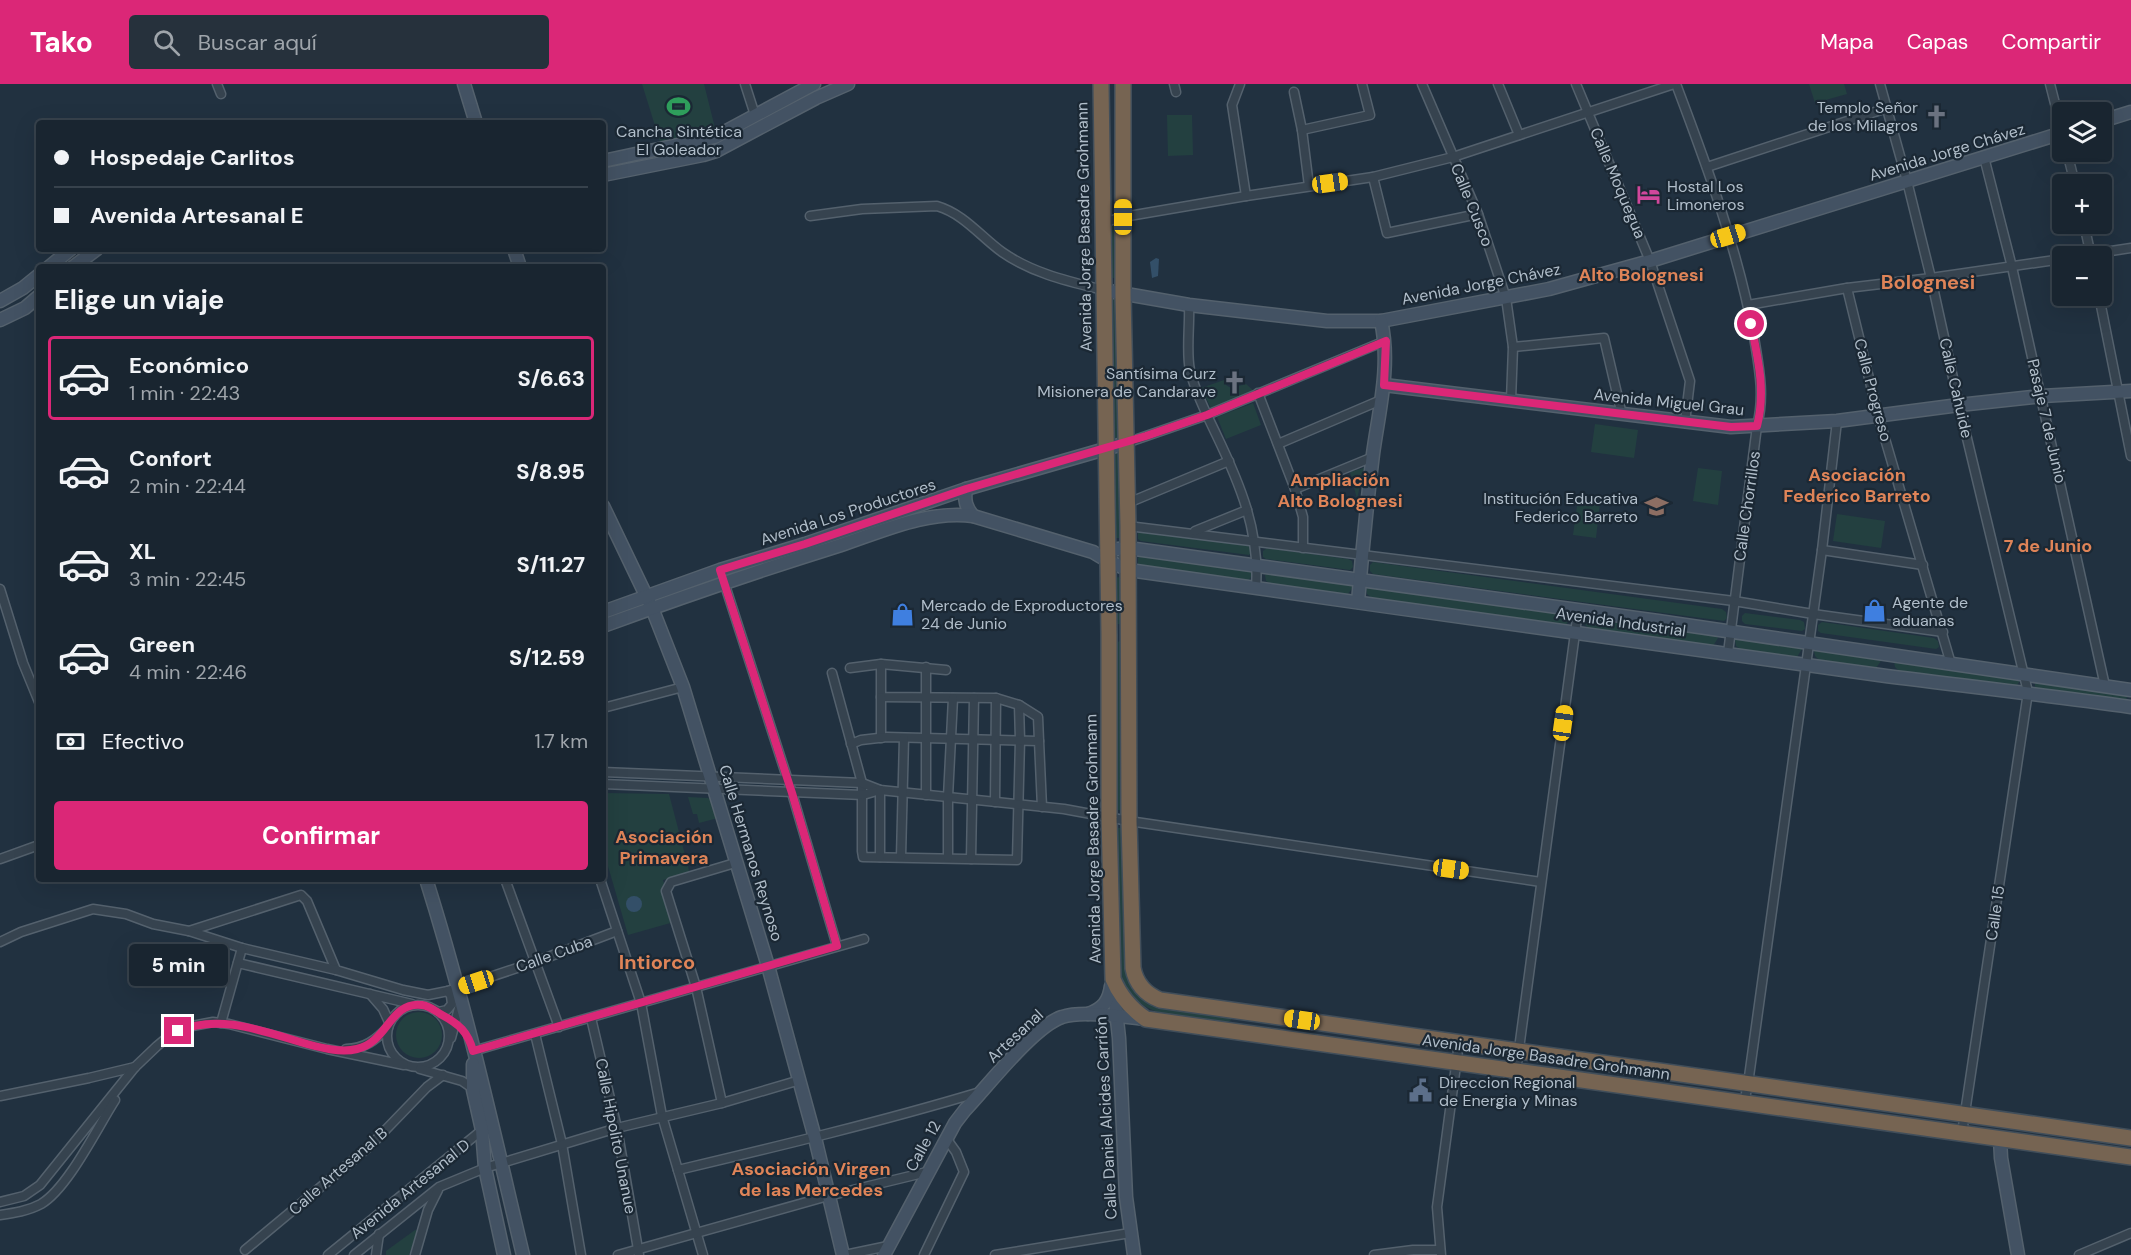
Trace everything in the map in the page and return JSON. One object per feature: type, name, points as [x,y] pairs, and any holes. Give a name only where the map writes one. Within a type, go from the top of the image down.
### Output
[{"type":"highway","name":"Avenida Jorge Basadre Grohmann","points":[[1101,84],[1101,223],[1113,979],[1126,1002],[1146,1018],[2131,1157]]},
{"type":"highway","name":"Avenida Jorge Basadre Grohmann","points":[[1123,84],[1123,294],[1129,570],[1129,822],[1133,968],[1138,982],[1147,993],[1160,1000],[2131,1138]]},
{"type":"highway","points":[[1109,635],[1128,635]]},
{"type":"highway","points":[[1233,1030],[1235,1010]]},
{"type":"street","points":[[217,84],[221,94]]},
{"type":"street","points":[[464,84],[475,120]]},
{"type":"street","points":[[745,84],[755,115]]},
{"type":"street","points":[[606,160],[704,141],[813,84]]},
{"type":"street","points":[[606,174],[703,156],[848,84]]},
{"type":"street","points":[[1240,84],[1232,105],[1246,196]]},
{"type":"street","points":[[1302,130],[1370,115],[1362,84]]},
{"type":"street","name":"Calle Cusco","points":[[1422,84],[1478,214],[1506,298],[1513,347],[1511,400]]},
{"type":"street","points":[[1498,84],[1519,135]]},
{"type":"street","name":"Calle Moquegua","points":[[1576,84],[1650,261],[1690,381],[1685,422]]},
{"type":"street","points":[[1101,223],[1123,217],[1246,196],[1373,177],[1453,157],[1675,84]]},
{"type":"street","name":"Calle Chorrillos","points":[[1675,84],[1707,167],[1728,236],[1748,305],[1762,383],[1762,409],[1757,426],[1728,653]]},
{"type":"street","name":"Calle Cahuide","points":[[1880,84],[1931,278],[2028,692]]},
{"type":"street","points":[[2050,84],[2054,102]]},
{"type":"street","points":[[1294,92],[1302,130],[1309,186]]},
{"type":"street","points":[[1707,167],[1887,108]]},
{"type":"street","points":[[2112,118],[2131,112]]},
{"type":"street","points":[[722,133],[728,145]]},
{"type":"street","name":"Avenida Jorge Chávez","points":[[1103,290],[1190,306],[1327,321],[1381,321],[1549,289],[1650,261],[2052,135]]},
{"type":"street","name":"Pasaje 7 de Junio","points":[[1984,157],[2042,396],[2105,686]]},
{"type":"street","points":[[1373,177],[1387,233],[1478,214]]},
{"type":"street","points":[[810,216],[862,209],[937,206],[946,208],[973,225],[1014,260],[1053,278],[1103,290]]},
{"type":"street","points":[[2112,252],[2131,249]]},
{"type":"street","points":[[53,264],[67,252]]},
{"type":"street","points":[[77,264],[93,252]]},
{"type":"street","points":[[1748,305],[1847,288],[2052,261]]},
{"type":"street","points":[[0,301],[36,277]]},
{"type":"street","name":"Calle Progreso","points":[[1847,288],[1878,415],[1951,664]]},
{"type":"street","points":[[0,320],[25,308],[36,299]]},
{"type":"street","points":[[1190,306],[1190,369],[1248,510],[1256,543],[1256,588]]},
{"type":"street","points":[[2102,306],[2125,391],[2131,456]]},
{"type":"street","points":[[1358,602],[1373,457],[1384,385],[1386,341],[1381,321]]},
{"type":"street","points":[[1513,347],[1604,338],[1622,415]]},
{"type":"street","points":[[1126,442],[1207,415],[1386,341]]},
{"type":"street","name":"Avenida Miguel Grau","points":[[1384,385],[1731,427],[1837,421],[2042,396],[2125,391]]},
{"type":"street","points":[[1258,393],[1295,489],[1303,517],[1303,548]]},
{"type":"street","points":[[1278,444],[1381,400]]},
{"type":"street","points":[[1744,1103],[1822,550],[1837,421]]},
{"type":"street","name":"Avenida Los Productores","points":[[606,625],[805,544],[966,489],[1126,442]]},
{"type":"street","points":[[1295,489],[1373,457]]},
{"type":"street","points":[[1128,503],[1229,461]]},
{"type":"street","points":[[966,489],[967,508],[973,516]]},
{"type":"street","points":[[1193,532],[1248,510]]},
{"type":"street","name":"Calle Hermanos Reynoso","points":[[606,512],[652,608],[683,687],[768,966],[800,1080],[844,1255]]},
{"type":"street","name":"Avenida Los Productores","points":[[606,611],[645,595],[722,576],[921,519],[956,514],[973,516],[1108,556]]},
{"type":"street","points":[[1128,526],[1193,532],[1256,543],[1734,601],[1942,632]]},
{"type":"street","name":"Avenida Industrial","points":[[1108,556],[1128,548],[2131,690]]},
{"type":"street","points":[[1822,550],[1923,566]]},
{"type":"street","name":"Avenida Industrial","points":[[1108,556],[1129,570],[2131,707]]},
{"type":"street","points":[[722,576],[788,780],[837,946]]},
{"type":"street","points":[[0,589],[23,663],[36,695]]},
{"type":"street","points":[[1516,1071],[1578,611]]},
{"type":"street","points":[[881,664],[881,738]]},
{"type":"street","points":[[850,668],[881,664],[946,670]]},
{"type":"street","points":[[926,667],[926,795]]},
{"type":"street","points":[[832,673],[862,783],[862,851],[863,857],[866,858],[1017,860],[1019,705]]},
{"type":"street","points":[[606,707],[683,687]]},
{"type":"street","name":"Calle 15","points":[[1962,1133],[2028,692]]},
{"type":"street","points":[[880,697],[996,699],[1019,705],[1038,717],[1042,807]]},
{"type":"street","points":[[948,858],[948,797],[953,698]]},
{"type":"street","points":[[972,859],[974,698]]},
{"type":"street","points":[[995,802],[996,699]]},
{"type":"street","points":[[851,744],[881,738],[1039,741]]},
{"type":"street","points":[[901,857],[904,738]]},
{"type":"street","points":[[606,772],[862,783],[880,790],[1064,809],[1129,822],[1541,882]]},
{"type":"street","points":[[606,784],[863,795],[880,790]]},
{"type":"street","points":[[880,790],[880,857]]},
{"type":"street","points":[[0,859],[36,846]]},
{"type":"street","points":[[722,1103],[696,987],[666,896],[667,887],[671,882],[735,863]]},
{"type":"street","points":[[427,882],[445,940],[452,990],[472,1045],[488,1131],[501,1163],[523,1255]]},
{"type":"street","points":[[506,882],[559,1027]]},
{"type":"street","points":[[601,882],[641,1003],[662,1116],[703,1255]]},
{"type":"street","points":[[189,931],[301,895],[307,901],[336,969]]},
{"type":"street","name":"Calle Cuba","points":[[0,942],[21,932],[93,909],[126,914],[153,924],[189,931],[242,948],[336,969],[403,990],[428,995],[452,990],[535,962],[617,931]]},
{"type":"street","points":[[472,1045],[535,1034],[864,939]]},
{"type":"street","points":[[222,1023],[242,948]]},
{"type":"street","points":[[238,963],[428,1006],[456,1023],[472,1045]]},
{"type":"street","points":[[1088,1015],[1097,1011],[1107,1000],[1113,979]]},
{"type":"street","name":"Calle Daniel Alcides Carrión","points":[[1113,979],[1119,1038],[1126,1197],[1134,1255]]},
{"type":"street","points":[[370,993],[383,1009],[388,1025],[387,1045],[391,1053],[404,1065]]},
{"type":"street","points":[[439,1013],[456,1003]]},
{"type":"street","points":[[414,1068],[432,1065],[440,1060],[456,1023],[456,1003]]},
{"type":"street","points":[[327,1049],[356,1049],[375,1041],[401,1009],[418,1005]]},
{"type":"street","points":[[439,1013],[448,1028],[448,1044]]},
{"type":"street","name":"Artesanal","points":[[983,1091],[1027,1043],[1063,1016],[1146,1018]]},
{"type":"street","name":"Calle Hipolito Unanue","points":[[591,1017],[617,1128],[638,1252]]},
{"type":"street","points":[[1119,1038],[1131,1023],[1146,1018]]},
{"type":"street","points":[[0,1202],[24,1196],[48,1178],[135,1066],[169,1036],[195,1025],[222,1023],[443,1075],[479,1090]]},
{"type":"street","points":[[535,1034],[562,1144],[581,1255]]},
{"type":"street","points":[[1374,1255],[1413,1250],[1441,1253],[1437,1207],[1459,1043]]},
{"type":"street","points":[[0,1096],[135,1066]]},
{"type":"street","points":[[0,1215],[32,1208],[54,1194],[65,1181],[135,1066]]},
{"type":"street","points":[[427,1088],[429,1072]]},
{"type":"street","name":"Calle Artesanal B","points":[[245,1250],[370,1146],[427,1088],[443,1075]]},
{"type":"street","name":"Avenida Artesanal D","points":[[354,1255],[439,1187],[485,1168],[617,1128],[722,1103],[800,1080]]},
{"type":"street","points":[[678,1170],[815,1138],[983,1091]]},
{"type":"street","name":"Calle 12","points":[[886,1251],[946,1138],[965,1110],[983,1091]]},
{"type":"street","points":[[488,1131],[485,1168],[504,1255]]},
{"type":"street","name":"Avenida Artesanal D","points":[[328,1255],[488,1131]]},
{"type":"street","points":[[924,1255],[964,1172],[957,1152],[946,1138]]},
{"type":"street","points":[[2000,1138],[2001,1158],[2018,1255]]},
{"type":"street","points":[[618,1255],[638,1252],[696,1232],[828,1196],[927,1172]]},
{"type":"street","points":[[415,1255],[428,1210],[439,1187]]},
{"type":"street","points":[[995,1255],[1130,1233]]},
{"type":"street","points":[[2079,1255],[2131,1233]]},
{"type":"street","points":[[376,1255],[380,1234]]},
{"type":"street","points":[[844,1255],[886,1251]]},
{"type":"green space","name":"Cancha Sintética El Goleador","points":[[642,84],[704,84],[715,128],[661,145]]},
{"type":"green space","points":[[1809,84],[1844,84],[1847,94],[1815,103]]},
{"type":"green space","points":[[1167,115],[1192,115],[1193,155],[1168,156]]},
{"type":"green space","points":[[1115,225],[1119,229],[1117,278],[1113,278],[1109,276],[1110,226]]},
{"type":"green space","points":[[1115,299],[1119,303],[1119,438],[1111,436],[1110,300]]},
{"type":"green space","points":[[1224,380],[1231,388],[1246,384],[1254,391],[1211,408],[1201,388]]},
{"type":"green space","points":[[1253,403],[1261,425],[1226,439],[1217,417]]},
{"type":"green space","points":[[1595,424],[1638,430],[1634,458],[1591,452]]},
{"type":"green space","points":[[1117,451],[1121,455],[1122,534],[1120,538],[1113,536],[1112,452]]},
{"type":"green space","points":[[1364,468],[1357,499],[1350,472]]},
{"type":"green space","points":[[1698,468],[1722,471],[1718,505],[1693,501]]},
{"type":"green space","points":[[1578,499],[1600,503],[1596,538],[1573,535]]},
{"type":"green space","points":[[1837,514],[1885,521],[1881,548],[1833,541]]},
{"type":"green space","points":[[1142,530],[1247,544],[1251,547],[1251,553],[1249,555],[1141,541],[1138,539],[1138,533]]},
{"type":"green space","points":[[1267,548],[1348,559],[1352,561],[1353,567],[1350,570],[1266,559],[1263,557],[1263,551]]},
{"type":"green space","points":[[1142,555],[1250,571],[1253,574],[1248,581],[1143,567],[1138,564],[1138,558]]},
{"type":"green space","points":[[1373,562],[1722,609],[1726,612],[1727,618],[1724,621],[1373,574],[1370,571],[1370,565]]},
{"type":"green space","points":[[1269,572],[1350,584],[1353,587],[1348,594],[1271,584],[1266,581],[1265,575]]},
{"type":"green space","points":[[1119,577],[1123,581],[1122,625],[1114,623],[1114,578]]},
{"type":"green space","points":[[1373,587],[1568,615],[1571,618],[1566,625],[1372,598],[1367,594],[1366,589]]},
{"type":"green space","points":[[1745,613],[1800,620],[1804,622],[1805,629],[1802,631],[1745,624],[1742,616]]},
{"type":"green space","points":[[1590,617],[1715,635],[1718,638],[1713,646],[1589,628],[1584,624],[1584,619]]},
{"type":"green space","points":[[1822,622],[1934,638],[1938,641],[1939,647],[1936,649],[1821,633],[1818,631],[1818,625]]},
{"type":"green space","points":[[1742,638],[1799,646],[1802,649],[1797,657],[1740,649],[1736,646],[1735,640]]},
{"type":"green space","points":[[1120,641],[1123,645],[1123,810],[1115,808],[1115,643]]},
{"type":"green space","points":[[1821,649],[1878,658],[1881,661],[1876,668],[1819,660],[1814,651]]},
{"type":"green space","points":[[1901,660],[2021,679],[2016,687],[1899,671],[1894,662]]},
{"type":"green space","points":[[2035,681],[2129,695],[2124,702],[2040,690],[2035,687]]},
{"type":"green space","points":[[606,793],[669,794],[690,874],[663,880],[674,922],[628,935],[606,859]]},
{"type":"green space","points":[[688,797],[708,798],[714,801],[718,818],[699,823],[697,814],[693,814]]},
{"type":"green space","points":[[1118,828],[1123,828],[1140,994],[1232,1016],[1227,1023],[1163,1014],[1137,1000],[1126,989],[1119,973],[1116,832]]},
{"type":"green space","points":[[419,1012],[435,1019],[442,1035],[435,1051],[419,1058],[403,1051],[396,1035],[403,1019]]},
{"type":"green space","points":[[415,1230],[418,1231],[409,1255],[386,1255],[386,1251]]},
{"type":"water","points":[[1156,258],[1159,259],[1158,276],[1152,278],[1150,262]]},
{"type":"water","points":[[634,896],[642,904],[634,912],[626,904]]},
{"type":"place","name":"Cancha Sintética El Goleador","points":[[679,106]]},
{"type":"place","name":"Templo Señor de los Milagros","points":[[1936,116]]},
{"type":"place","name":"Hostal Los Limoneros","points":[[1649,195]]},
{"type":"place","name":"Santísima Curz Misionera de Candarave","points":[[1234,382]]},
{"type":"place","name":"Institución Educativa Federico Barreto","points":[[1656,507]]},
{"type":"place","name":"Agente de aduanas","points":[[1874,611]]},
{"type":"place","name":"Mercado de Exproductores 24 de Junio","points":[[903,614]]},
{"type":"place","name":"Direccion Regional de Energia y Minas","points":[[1421,1091]]},
{"type":"district","name":"Alto Bolognesi","points":[[1641,275]]},
{"type":"district","name":"Bolognesi","points":[[1928,282]]},
{"type":"district","name":"Asociación Federico Barreto","points":[[1857,485]]},
{"type":"district","name":"Ampliación Alto Bolognesi","points":[[1340,490]]},
{"type":"district","name":"7 de Junio","points":[[2048,546]]},
{"type":"district","name":"Asociación Primavera","points":[[664,847]]},
{"type":"district","name":"Intiorco","points":[[657,962]]},
{"type":"district","name":"Asociación Virgen de las Mercedes","points":[[811,1179]]},
{"type":"route","points":[[178,1031],[213,1022],[237,1025],[327,1049],[356,1049],[375,1041],[401,1009],[418,1005],[428,1006],[463,1028],[470,1039],[473,1051],[837,946],[792,793],[720,570],[805,544],[966,489],[1146,436],[1207,415],[1386,341],[1384,385],[1731,427],[1757,426],[1762,409],[1762,383],[1751,324]]}]
